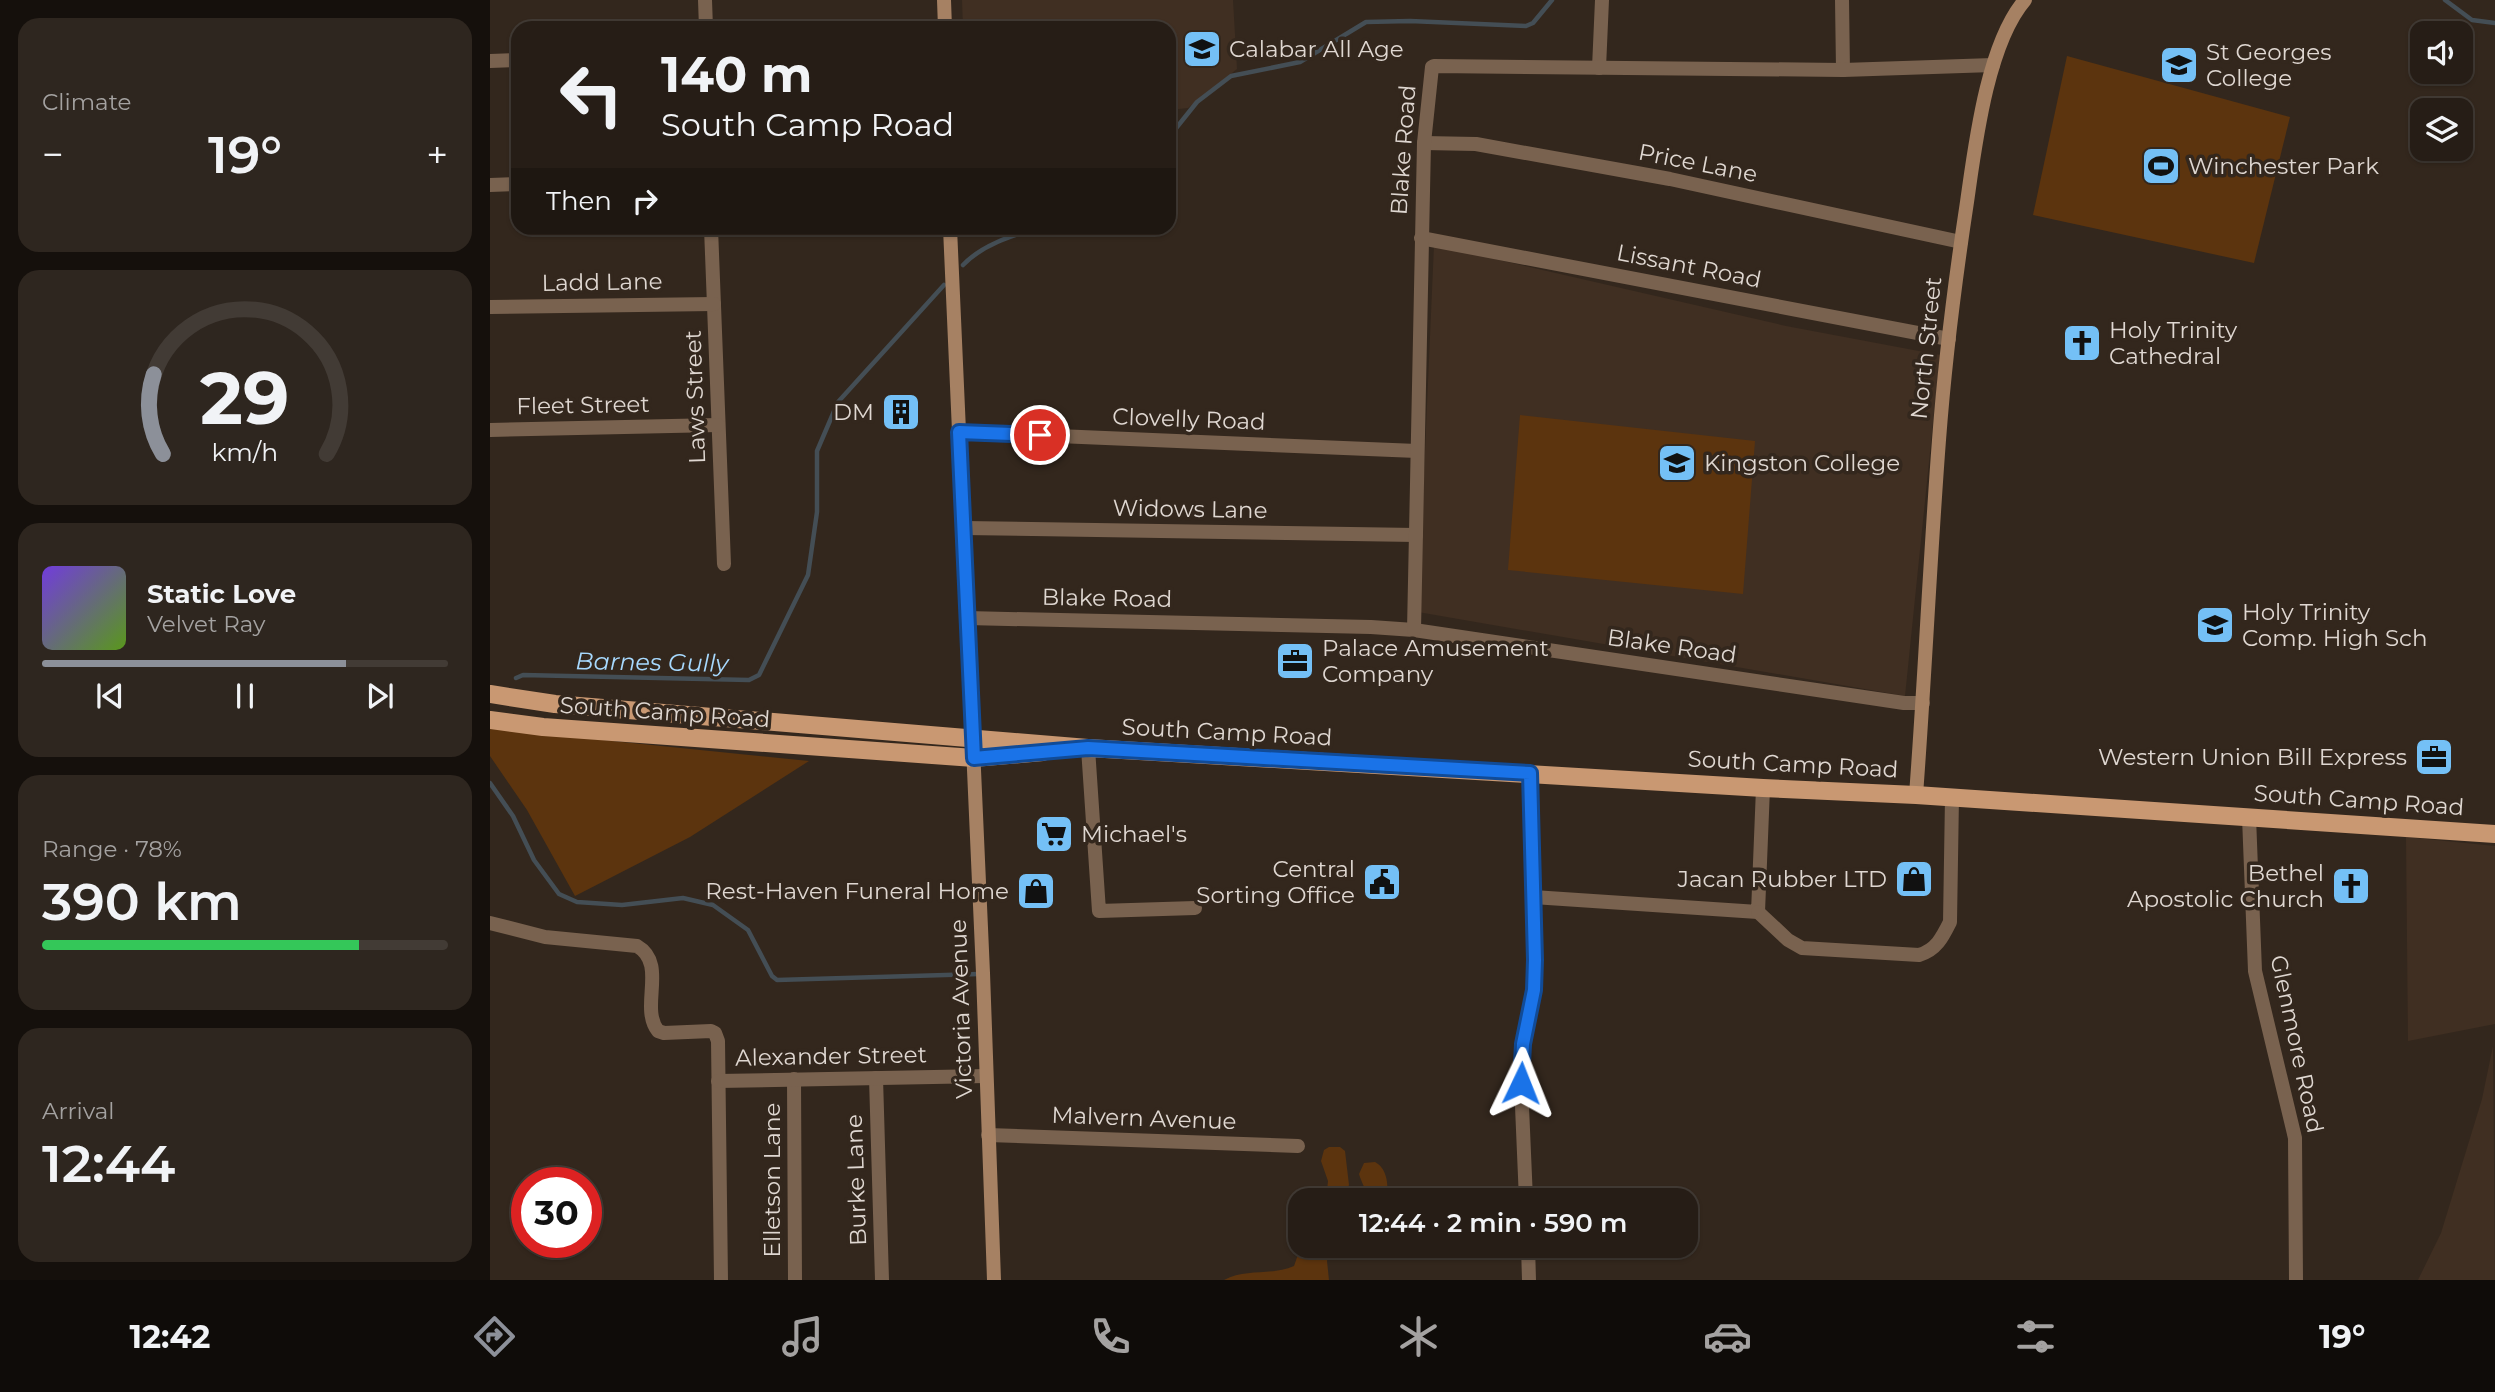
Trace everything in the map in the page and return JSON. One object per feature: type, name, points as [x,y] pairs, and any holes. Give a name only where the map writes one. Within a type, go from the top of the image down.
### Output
[{"type":"main road","points":[[944,0],[945,21]]},
{"type":"main road","name":"North Street","points":[[1916,795],[1939,437],[1961,242],[1977,137],[1993,65],[2020,3]]},
{"type":"main road","name":"Victoria Avenue","points":[[950,235],[994,1280]]},
{"type":"main road","name":"South Camp Road","points":[[490,694],[555,704],[1088,748],[1952,797],[2495,834]]},
{"type":"main road","name":"South Camp Road","points":[[490,720],[543,727],[974,758],[1088,748]]},
{"type":"street","points":[[705,0],[706,21]]},
{"type":"street","points":[[1599,68],[1602,0]]},
{"type":"street","points":[[1842,0],[1843,70]]},
{"type":"street","points":[[490,61],[511,60]]},
{"type":"street","name":"Blake Road","points":[[1414,630],[1424,143],[1431,71],[1434,65],[1843,70],[1993,65]]},
{"type":"street","name":"Price Lane","points":[[1424,143],[1476,144],[1670,179],[1961,242]]},
{"type":"street","points":[[490,185],[511,184]]},
{"type":"street","name":"Laws Street","points":[[711,235],[724,564]]},
{"type":"street","name":"Lissant Road","points":[[1421,238],[1949,339]]},
{"type":"street","name":"Ladd Lane","points":[[490,307],[714,304]]},
{"type":"street","name":"Fleet Street","points":[[490,430],[718,425]]},
{"type":"street","name":"Clovelly Road","points":[[959,432],[1418,450]]},
{"type":"street","name":"Widows Lane","points":[[964,528],[1416,535]]},
{"type":"street","name":"Blake Road","points":[[967,618],[1414,630],[1923,704]]},
{"type":"street","points":[[1088,748],[1099,911],[1195,908]]},
{"type":"street","points":[[1525,1188],[1521,1083],[1523,1044],[1534,990],[1530,773]]},
{"type":"street","points":[[1758,912],[1763,788]]},
{"type":"street","points":[[1533,897],[1758,912],[1788,940],[1802,948],[1919,955],[1930,951],[1942,939],[1950,922],[1952,797]]},
{"type":"street","name":"Glenmore Road","points":[[2249,817],[2255,971],[2295,1138],[2295,1280]]},
{"type":"street","points":[[490,923],[545,937],[637,946],[644,950],[652,966],[652,1019],[658,1031],[715,1033],[718,1041],[721,1280]]},
{"type":"street","name":"Alexander Street","points":[[718,1081],[986,1076]]},
{"type":"street","name":"Burke Lane","points":[[876,1078],[882,1280]]},
{"type":"street","name":"Elletson Lane","points":[[794,1079],[795,1280]]},
{"type":"street","name":"Malvern Avenue","points":[[988,1135],[1298,1146]]},
{"type":"street","points":[[1528,1258],[1529,1280]]},
{"type":"shaded area","name":"Calabar All Age","points":[[962,0],[1233,0],[1237,69],[1188,108],[1176,109],[1176,21],[963,21]]},
{"type":"shaded area","name":"Winchester Park","points":[[2067,56],[2290,117],[2254,263],[2033,215]]},
{"type":"shaded area","name":"Kingston College","points":[[1434,245],[1786,326],[1940,355],[1905,696],[1418,612]]},
{"type":"shaded area","points":[[1520,415],[1755,441],[1743,594],[1508,570]]},
{"type":"shaded area","points":[[490,724],[573,737],[809,761],[690,837],[575,896],[527,810],[490,756]]},
{"type":"shaded area","points":[[2406,837],[2495,846],[2495,1024],[2408,1041]]},
{"type":"shaded area","points":[[2493,1046],[2495,1280],[2418,1280],[2441,1233],[2482,1099]]},
{"type":"shaded area","points":[[1340,1147],[1345,1151],[1348,1188],[1327,1188],[1328,1181],[1321,1161],[1324,1150]]},
{"type":"shaded area","points":[[1375,1162],[1383,1169],[1387,1188],[1364,1188],[1359,1174],[1364,1163]]},
{"type":"shaded area","points":[[1297,1258],[1328,1258],[1329,1280],[1224,1280],[1241,1274],[1277,1271],[1294,1266]]},
{"type":"waterway","name":"Barnes Gully","points":[[1176,128],[1197,102],[1231,76],[1300,62],[1366,22],[1526,26],[1533,23],[1552,0]]},
{"type":"waterway","points":[[2445,0],[2472,20],[2495,23]]},
{"type":"waterway","name":"Barnes Gully","points":[[963,265],[988,247],[1016,235]]},
{"type":"waterway","name":"Barnes Gully","points":[[516,678],[523,675],[749,680],[759,675],[808,575],[817,512],[817,451],[838,402],[944,285]]},
{"type":"waterway","points":[[490,783],[513,816],[534,860],[559,894],[577,902],[622,905],[683,898],[713,905],[748,930],[772,976],[777,980],[979,974]]},
{"type":"place","name":"Calabar All Age","points":[[1202,49]]},
{"type":"place","name":"St Georges College","points":[[2179,65]]},
{"type":"place","name":"Winchester Park","points":[[2161,166]]},
{"type":"place","name":"Holy Trinity Cathedral","points":[[2082,343]]},
{"type":"place","name":"DM","points":[[901,412]]},
{"type":"place","name":"Kingston College","points":[[1677,463]]},
{"type":"place","name":"Holy Trinity Comp. High Sch","points":[[2215,625]]},
{"type":"place","name":"Palace Amusement Company","points":[[1295,661]]},
{"type":"place","name":"Western Union Bill Express","points":[[2434,757]]},
{"type":"place","name":"Michael's","points":[[1054,834]]},
{"type":"place","name":"Jacan Rubber LTD","points":[[1914,879]]},
{"type":"place","name":"Central Sorting Office","points":[[1382,882]]},
{"type":"place","name":"Bethel Apostolic Church","points":[[2351,886]]},
{"type":"place","name":"Rest-Haven Funeral Home","points":[[1036,891]]},
{"type":"route","points":[[1040,435],[959,432],[974,758],[1088,748],[1530,773],[1535,960],[1534,990],[1523,1044],[1521,1083]]}]
